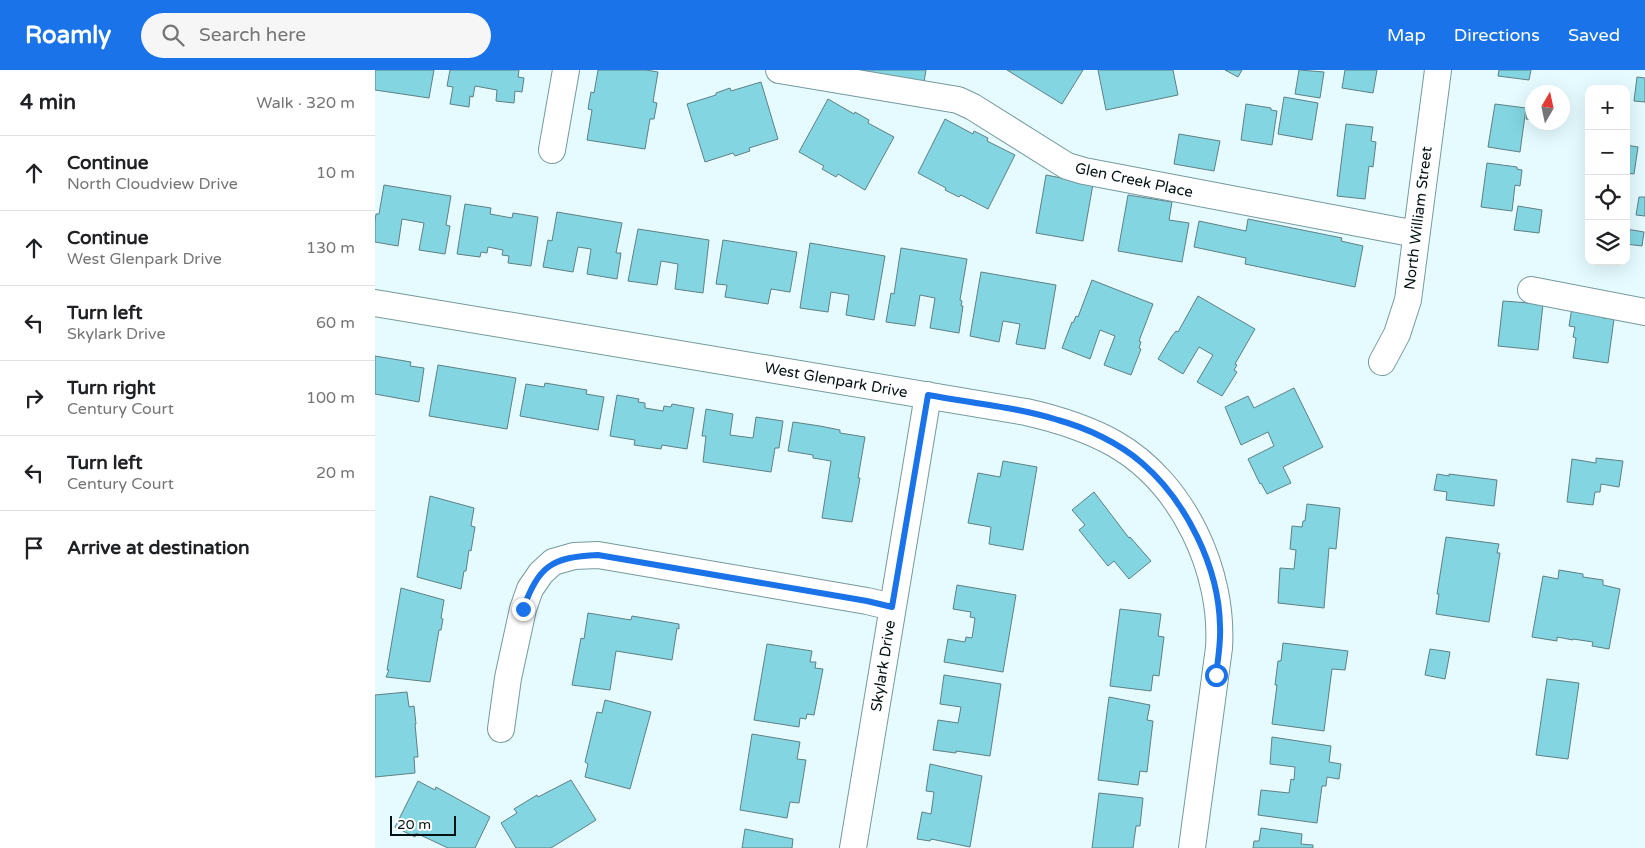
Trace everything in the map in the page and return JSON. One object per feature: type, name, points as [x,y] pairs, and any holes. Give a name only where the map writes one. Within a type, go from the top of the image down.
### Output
[{"type":"street","points":[[552,150],[566,70]]},
{"type":"street","name":"Glen Creek Place","points":[[779,70],[957,100],[973,106],[1067,166],[1085,171],[1416,234]]},
{"type":"street","name":"North William Street","points":[[1382,362],[1397,334],[1408,300],[1438,70]]},
{"type":"street","points":[[1531,290],[1645,312]]},
{"type":"street","name":"West Glenpark Drive","points":[[375,304],[1025,412],[1059,420],[1084,429],[1115,444],[1142,463],[1180,507],[1205,554],[1218,603],[1219,648],[1192,848]]},
{"type":"street","name":"Skylark Drive","points":[[853,848],[928,395]]},
{"type":"street","points":[[501,729],[508,678],[523,609],[530,589],[541,572],[553,562],[574,556],[598,555],[867,601],[892,607]]},
{"type":"building","points":[[375,70],[434,70],[429,98],[375,90]]},
{"type":"building","points":[[450,70],[519,70],[518,77],[524,78],[522,92],[515,91],[514,103],[496,101],[497,90],[475,86],[473,97],[470,96],[469,107],[450,104],[453,87],[447,86]]},
{"type":"building","points":[[598,70],[646,70],[658,72],[653,102],[657,103],[654,119],[650,119],[645,149],[587,140],[592,110],[588,109],[591,92],[594,93]]},
{"type":"building","points":[[857,70],[926,70],[924,82]]},
{"type":"building","points":[[1007,70],[1083,70],[1062,104]]},
{"type":"building","points":[[1098,70],[1173,70],[1178,95],[1106,110]]},
{"type":"building","points":[[1225,70],[1242,70],[1238,77]]},
{"type":"building","points":[[1299,70],[1324,72],[1320,98],[1295,94]]},
{"type":"building","points":[[1345,70],[1377,70],[1373,93],[1342,88]]},
{"type":"building","points":[[1499,70],[1531,70],[1529,80],[1498,76]]},
{"type":"building","points":[[1637,77],[1645,78],[1645,102],[1634,101]]},
{"type":"building","points":[[761,82],[778,139],[749,148],[750,151],[735,156],[733,153],[705,162],[687,104],[716,95],[716,93],[730,88],[731,91]]},
{"type":"building","points":[[1284,97],[1318,103],[1312,140],[1278,134]]},
{"type":"building","points":[[828,99],[869,120],[868,123],[894,137],[865,190],[838,174],[836,177],[822,169],[824,166],[799,152]]},
{"type":"building","points":[[1246,104],[1271,108],[1271,110],[1277,111],[1272,145],[1241,140]]},
{"type":"building","points":[[1495,104],[1525,108],[1520,152],[1488,147]]},
{"type":"building","points":[[945,119],[973,134],[974,131],[988,138],[987,141],[1015,155],[988,209],[961,195],[959,197],[945,190],[946,188],[918,173]]},
{"type":"building","points":[[1346,124],[1373,127],[1371,141],[1376,142],[1373,167],[1369,166],[1365,199],[1337,196]]},
{"type":"building","points":[[1179,134],[1220,141],[1214,171],[1174,164]]},
{"type":"building","points":[[1630,146],[1638,147],[1634,174],[1630,174]]},
{"type":"building","points":[[1487,163],[1517,167],[1517,169],[1522,170],[1520,186],[1515,185],[1512,211],[1481,207]]},
{"type":"building","points":[[1046,175],[1093,184],[1083,241],[1036,233]]},
{"type":"building","points":[[384,185],[451,196],[446,225],[450,226],[445,254],[419,250],[424,223],[402,219],[398,246],[375,242],[376,214],[379,214]]},
{"type":"building","points":[[1128,195],[1172,202],[1169,220],[1189,223],[1182,262],[1118,251]]},
{"type":"building","points":[[1639,197],[1645,197],[1645,216],[1636,215]]},
{"type":"building","points":[[465,204],[491,208],[490,214],[512,218],[513,213],[538,217],[531,266],[508,263],[509,256],[502,255],[503,250],[488,247],[487,253],[481,252],[480,257],[457,254]]},
{"type":"building","points":[[1518,206],[1542,210],[1539,233],[1514,230]]},
{"type":"building","points":[[557,212],[622,223],[616,253],[621,253],[617,279],[587,274],[591,249],[578,247],[573,272],[543,267],[548,240],[552,241]]},
{"type":"building","points":[[1248,219],[1342,238],[1341,241],[1363,246],[1355,287],[1245,264],[1246,258],[1194,247],[1199,221],[1246,231]]},
{"type":"building","points":[[638,229],[709,240],[703,293],[675,289],[678,264],[661,261],[657,285],[628,281]]},
{"type":"building","points":[[1630,230],[1644,232],[1642,246],[1630,244]]},
{"type":"building","points":[[723,240],[797,252],[790,292],[771,289],[768,304],[725,297],[727,285],[716,284]]},
{"type":"building","points":[[810,243],[885,256],[874,320],[846,315],[849,295],[831,292],[828,312],[800,308]]},
{"type":"building","points":[[901,248],[967,259],[960,300],[962,301],[961,306],[963,306],[959,333],[930,328],[935,298],[920,295],[915,326],[886,322],[891,293],[894,294]]},
{"type":"building","points":[[981,272],[1056,285],[1045,349],[1016,344],[1020,324],[1003,321],[999,342],[970,336]]},
{"type":"building","points":[[1092,280],[1153,304],[1139,341],[1141,342],[1139,348],[1141,349],[1131,375],[1104,365],[1115,336],[1100,330],[1090,359],[1062,348],[1072,322],[1076,316],[1078,317]]},
{"type":"building","points":[[1198,296],[1255,329],[1235,364],[1237,365],[1234,370],[1237,372],[1222,396],[1197,382],[1213,355],[1199,347],[1183,374],[1158,359],[1172,336],[1176,331],[1178,332]]},
{"type":"building","points":[[1503,301],[1543,304],[1538,350],[1498,346]]},
{"type":"building","points":[[1572,307],[1604,310],[1603,318],[1614,319],[1608,363],[1573,358],[1576,338],[1573,337],[1575,327],[1569,326]]},
{"type":"building","points":[[375,356],[411,362],[410,366],[424,368],[419,402],[375,394]]},
{"type":"building","points":[[438,365],[516,378],[507,429],[429,416]]},
{"type":"building","points":[[545,383],[587,390],[586,394],[604,397],[598,430],[520,416],[526,384],[544,387]]},
{"type":"building","points":[[1294,388],[1323,447],[1283,467],[1291,483],[1267,494],[1248,459],[1274,446],[1268,432],[1241,445],[1225,407],[1248,396],[1254,408]]},
{"type":"building","points":[[617,395],[639,399],[638,402],[645,403],[645,408],[663,411],[664,406],[671,407],[672,404],[694,408],[687,449],[662,445],[661,449],[634,445],[635,440],[610,436]]},
{"type":"building","points":[[706,409],[733,414],[730,435],[753,438],[756,417],[783,421],[779,448],[775,448],[771,472],[703,462],[706,436],[702,436]]},
{"type":"building","points":[[793,422],[840,430],[840,433],[865,437],[852,522],[822,518],[831,461],[813,458],[813,455],[788,451]]},
{"type":"building","points":[[1596,458],[1623,461],[1619,487],[1601,484],[1600,492],[1595,492],[1593,505],[1567,502],[1572,459],[1596,463]]},
{"type":"building","points":[[1003,461],[1037,467],[1023,550],[989,544],[991,527],[968,523],[978,473],[1000,477]]},
{"type":"building","points":[[1437,474],[1497,480],[1494,506],[1446,500],[1447,492],[1434,490]]},
{"type":"building","points":[[1094,492],[1129,538],[1151,561],[1129,579],[1114,561],[1108,566],[1079,530],[1085,525],[1072,510]]},
{"type":"building","points":[[430,496],[474,508],[471,526],[475,527],[461,589],[417,577]]},
{"type":"building","points":[[1307,504],[1340,508],[1336,549],[1329,548],[1324,608],[1278,603],[1280,568],[1294,569],[1296,550],[1290,549],[1292,526],[1302,527],[1303,521],[1305,521]]},
{"type":"building","points":[[1446,537],[1499,544],[1497,553],[1500,553],[1489,622],[1436,614],[1439,594],[1437,594]]},
{"type":"building","points":[[1559,570],[1583,574],[1583,577],[1603,580],[1603,585],[1620,589],[1609,649],[1592,646],[1593,642],[1557,637],[1557,641],[1532,637],[1543,576],[1558,579]]},
{"type":"building","points":[[957,585],[1016,595],[1003,672],[944,662],[948,639],[965,642],[966,637],[972,638],[975,618],[970,617],[971,612],[953,609]]},
{"type":"building","points":[[401,588],[444,600],[441,618],[443,619],[441,630],[439,630],[430,682],[386,677],[389,670],[387,670]]},
{"type":"building","points":[[1120,609],[1161,614],[1158,636],[1164,637],[1159,676],[1153,675],[1151,691],[1110,686]]},
{"type":"building","points":[[588,613],[631,620],[632,616],[679,624],[672,660],[616,651],[610,690],[572,685],[581,638],[584,639]]},
{"type":"building","points":[[1283,643],[1348,651],[1345,670],[1332,669],[1324,731],[1272,724],[1278,661],[1281,661]]},
{"type":"building","points":[[767,644],[812,651],[810,662],[816,662],[815,668],[823,669],[814,715],[807,714],[806,719],[800,718],[799,727],[754,720]]},
{"type":"building","points":[[1430,649],[1450,652],[1445,679],[1425,675]]},
{"type":"building","points":[[944,675],[1001,684],[990,756],[933,750],[938,720],[958,723],[961,707],[940,704]]},
{"type":"building","points":[[1547,679],[1579,683],[1568,759],[1536,755]]},
{"type":"building","points":[[407,692],[409,707],[414,706],[416,724],[418,757],[414,757],[415,773],[375,777],[375,695]]},
{"type":"building","points":[[1109,697],[1150,705],[1147,720],[1153,721],[1147,772],[1140,771],[1138,785],[1098,780]]},
{"type":"building","points":[[605,700],[651,712],[630,789],[585,777],[588,764],[585,762],[597,712],[602,713]]},
{"type":"building","points":[[752,734],[800,742],[797,759],[806,760],[799,803],[790,802],[787,818],[740,810]]},
{"type":"building","points":[[1272,737],[1331,746],[1329,762],[1341,764],[1339,779],[1327,777],[1326,786],[1322,786],[1317,823],[1258,815],[1261,790],[1289,793],[1291,779],[1294,780],[1295,767],[1270,764]]},
{"type":"building","points":[[930,764],[982,776],[970,847],[931,839],[930,841],[917,839],[922,812],[931,814],[934,792],[926,791]]},
{"type":"building","points":[[571,780],[596,820],[551,848],[516,848],[501,823],[517,813],[514,809],[537,795],[538,797]]},
{"type":"building","points":[[418,781],[435,790],[436,787],[490,817],[475,848],[448,848],[416,833],[415,837],[395,827]]},
{"type":"building","points":[[1099,793],[1143,798],[1140,826],[1136,826],[1133,848],[1092,848]]},
{"type":"building","points":[[1261,828],[1302,834],[1301,844],[1313,845],[1313,848],[1253,848],[1254,841],[1259,841]]},
{"type":"building","points":[[745,829],[793,839],[792,848],[742,848]]},
{"type":"route","points":[[523,609],[530,589],[541,572],[553,562],[574,556],[598,555],[867,601],[892,607],[928,395],[1059,420],[1084,429],[1115,444],[1142,463],[1180,507],[1205,554],[1218,603],[1220,626],[1216,675]]}]
